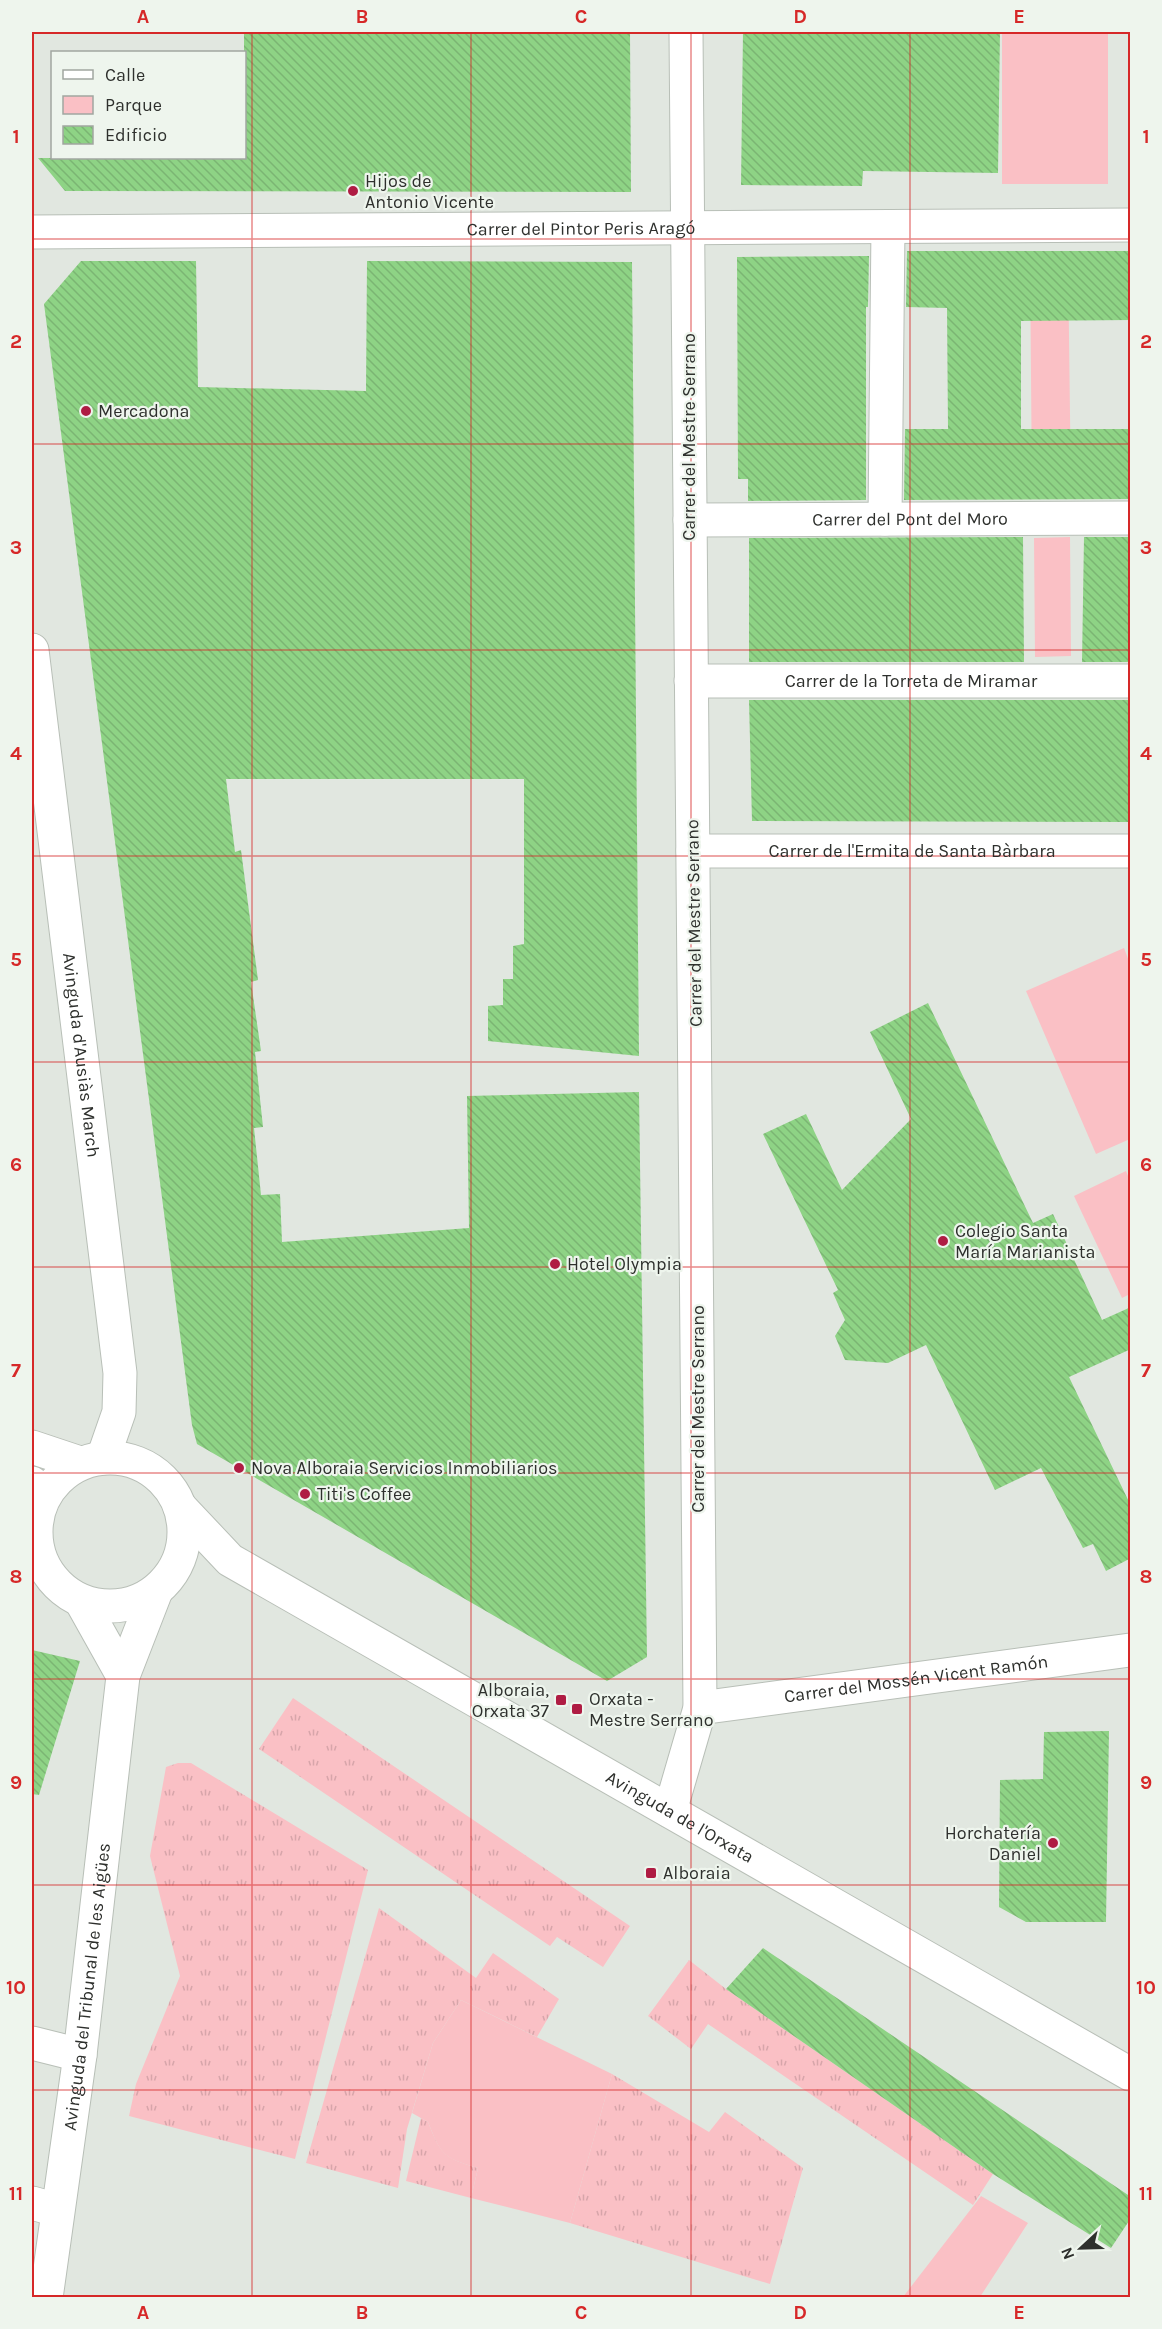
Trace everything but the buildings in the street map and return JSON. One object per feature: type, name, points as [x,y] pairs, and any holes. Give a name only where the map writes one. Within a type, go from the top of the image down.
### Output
[{"type":"street","name":"Carrer del Mestre Serrano","points":[[670,1811],[700,1708],[686,32]]},
{"type":"street","name":"Carrer del Pintor Peris Aragó","points":[[32,232],[1131,225]]},
{"type":"street","points":[[885,519],[888,227]]},
{"type":"street","name":"Carrer del Pont del Moro","points":[[690,520],[1131,518]]},
{"type":"street","name":"Avinguda d'Ausiàs March","points":[[32,650],[120,1373],[119,1412],[115,1430],[92,1461]]},
{"type":"street","name":"Carrer de la Torreta de Miramar","points":[[691,681],[1131,681]]},
{"type":"street","name":"Carrer de l'Ermita de Santa Bàrbara","points":[[693,851],[1131,851]]},
{"type":"street","points":[[32,1447],[92,1461],[127,1460],[150,1469],[168,1486],[180,1507],[184,1529],[182,1551],[165,1581]]},
{"type":"street","points":[[92,1461],[38,1489],[36,1545],[44,1568],[59,1588],[81,1601],[100,1606],[120,1607],[139,1601],[165,1581],[230,1560]]},
{"type":"street","name":"Avinguda de l'Orxata","points":[[180,1507],[230,1560],[1131,2074]]},
{"type":"street","name":"Avinguda del Tribunal de les Aigües","points":[[46,2298],[44,2206],[80,2055],[123,1676],[165,1581]]},
{"type":"street","points":[[81,1601],[123,1676]]},
{"type":"street","name":"Carrer del Mossén Vicent Ramón","points":[[700,1708],[1131,1650]]},
{"type":"street","points":[[32,2043],[80,2055]]},
{"type":"green space","points":[[1002,32],[1108,32],[1108,184],[1002,184]]},
{"type":"green space","points":[[1030,258],[1068,258],[1071,492],[1032,493]]},
{"type":"green space","points":[[1070,537],[1071,656],[1035,657],[1034,538]]},
{"type":"green space","points":[[1124,948],[1130,964],[1130,1139],[1096,1154],[1026,991]]},
{"type":"green space","points":[[1126,1171],[1130,1181],[1130,1294],[1122,1298],[1074,1196]]},
{"type":"green space","points":[[293,1698],[630,1926],[603,1967],[557,1937],[550,1946],[259,1749]]},
{"type":"green space","points":[[178,1763],[191,1763],[368,1870],[295,2159],[129,2116],[136,2084],[180,1976],[150,1856],[166,1767]]},
{"type":"green space","points":[[379,1908],[476,1978],[493,1953],[559,1999],[537,2037],[461,2000],[433,2043],[407,2129],[398,2188],[306,2163]]},
{"type":"green space","points":[[689,1960],[726,1989],[993,2174],[973,2205],[708,2024],[691,2049],[648,2016]]},
{"type":"green space","points":[[461,2000],[612,2074],[570,2223],[471,2198],[478,2168],[445,2154],[436,2142],[428,2122],[412,2113],[433,2043]]},
{"type":"green space","points":[[612,2074],[709,2132],[725,2112],[803,2168],[770,2284],[570,2223]]},
{"type":"green space","points":[[421,2118],[428,2122],[445,2154],[478,2168],[471,2198],[406,2181]]},
{"type":"green space","points":[[981,2196],[1028,2223],[980,2297],[903,2297]]},
{"type":"place","name":"Hijos de Antonio Vicente","points":[[353,191]]},
{"type":"place","name":"Mercadona","points":[[86,411]]},
{"type":"place","name":"Colegio Santa María Marianista","points":[[943,1241]]},
{"type":"place","name":"Hotel Olympia","points":[[555,1264]]},
{"type":"place","name":"Nova Alboraia Servicios Inmobiliarios","points":[[239,1468]]},
{"type":"place","name":"Titi's Coffee","points":[[305,1494]]},
{"type":"place","name":"Alboraia, Orxata 37","points":[[561,1700]]},
{"type":"place","name":"Orxata - Mestre Serrano","points":[[577,1709]]},
{"type":"place","name":"Horchatería Daniel","points":[[1053,1843]]},
{"type":"place","name":"Alboraia","points":[[651,1873]]}]
